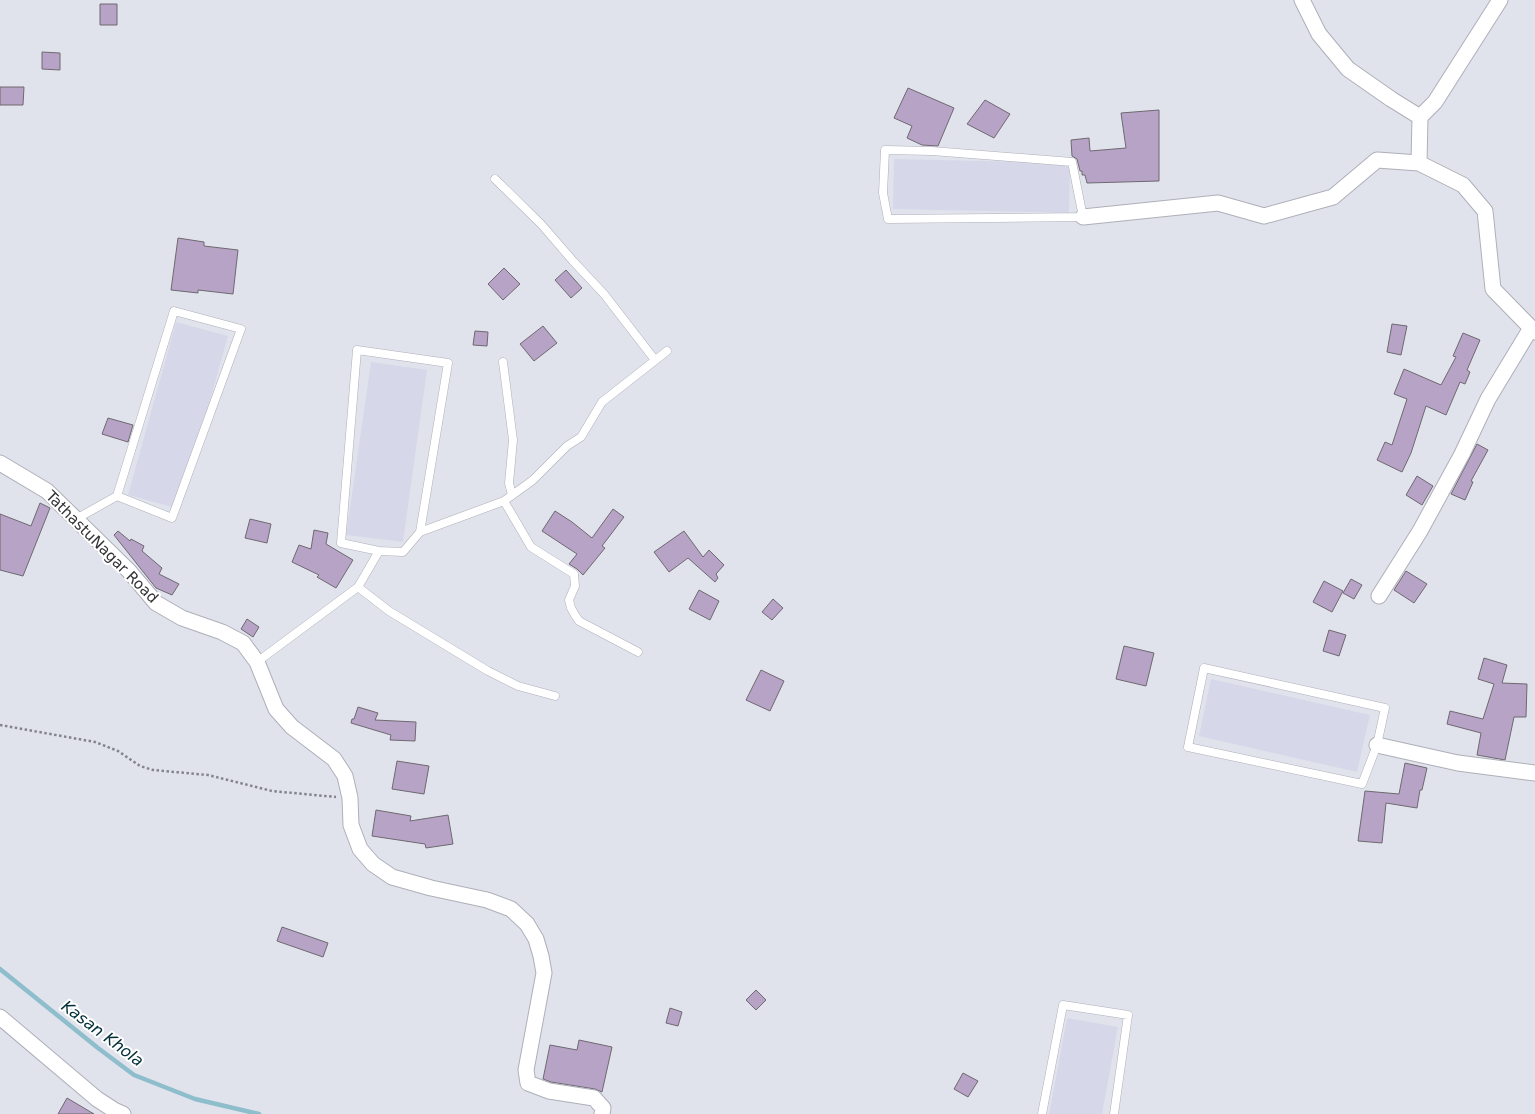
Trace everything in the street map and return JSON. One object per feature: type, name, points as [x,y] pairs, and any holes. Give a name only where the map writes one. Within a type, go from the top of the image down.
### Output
[{"type":"street","points":[[1302,0],[1319,34],[1348,69],[1420,117]]},
{"type":"street","points":[[1419,163],[1420,117],[1435,102],[1500,0]]},
{"type":"street","points":[[1083,217],[1218,203],[1264,216],[1333,197],[1377,160],[1419,163],[1463,185],[1485,211],[1493,289],[1533,330],[1488,399],[1462,454],[1420,531],[1379,596]]},
{"type":"street","name":"TathastuNagar Road","points":[[0,462],[46,491],[129,571],[156,603],[182,618],[222,632],[243,644],[257,662],[276,709],[292,727],[334,759],[345,776],[350,798],[351,824],[360,849],[373,864],[392,877],[431,888],[487,900],[511,910],[527,924],[536,939],[542,956],[544,973],[526,1070],[528,1083],[549,1091],[594,1098],[602,1111]]},
{"type":"street","points":[[1378,745],[1458,763],[1535,773]]},
{"type":"street","points":[[2,1025],[97,1099],[123,1114]]},
{"type":"lane","points":[[885,150],[932,151],[1072,162],[1083,217],[888,219],[884,194],[885,150]]},
{"type":"lane","points":[[495,179],[541,224],[604,294],[656,360]]},
{"type":"lane","points":[[76,519],[117,496],[174,312],[241,329],[172,518],[117,496]]},
{"type":"lane","points":[[420,532],[448,363],[357,350],[341,544],[379,551],[403,552],[420,532],[504,501],[512,496],[533,480],[567,446],[581,437],[602,402],[667,351]]},
{"type":"lane","points":[[503,362],[513,440],[509,483],[512,496]]},
{"type":"lane","points":[[504,501],[531,547],[574,574],[575,586],[569,600],[571,608],[579,621],[638,652]]},
{"type":"lane","points":[[257,662],[358,587],[379,551]]},
{"type":"lane","points":[[358,587],[389,611],[488,671],[518,686],[555,696]]},
{"type":"lane","points":[[1204,668],[1384,708],[1378,745],[1362,784],[1188,747],[1204,668]]},
{"type":"lane","points":[[1042,1114],[1063,1005],[1128,1015],[1114,1114]]},
{"type":"path","points":[[0,725],[95,742],[118,751],[140,766],[153,770],[208,775],[272,792],[350,798]]},
{"type":"shaded area","points":[[894,159],[1070,163],[1069,213],[893,209]]},
{"type":"shaded area","points":[[176,322],[228,336],[180,509],[128,495]]},
{"type":"shaded area","points":[[371,362],[427,370],[403,542],[346,535]]},
{"type":"shaded area","points":[[1211,679],[1370,715],[1357,772],[1199,736]]},
{"type":"shaded area","points":[[1067,1018],[1118,1027],[1102,1114],[1049,1114]]},
{"type":"building","points":[[100,4],[117,4],[117,25],[100,25]]},
{"type":"building","points":[[42,52],[60,53],[60,70],[42,69]]},
{"type":"building","points":[[0,87],[24,87],[23,105],[0,105]]},
{"type":"building","points":[[908,88],[954,108],[938,146],[922,145],[907,138],[912,126],[894,118]]},
{"type":"building","points":[[985,100],[1010,114],[994,138],[967,124]]},
{"type":"building","points":[[1159,110],[1159,181],[1087,183],[1085,175],[1082,175],[1082,171],[1080,171],[1077,159],[1072,156],[1071,140],[1089,138],[1090,151],[1126,148],[1121,113]]},
{"type":"building","points":[[178,238],[204,242],[204,246],[238,250],[233,294],[198,290],[198,293],[171,290]]},
{"type":"building","points":[[504,268],[520,284],[503,300],[488,284]]},
{"type":"building","points":[[566,270],[582,288],[571,298],[555,280]]},
{"type":"building","points":[[1392,324],[1407,326],[1401,355],[1387,352]]},
{"type":"building","points":[[543,326],[557,343],[534,361],[520,344]]},
{"type":"building","points":[[475,331],[488,332],[487,346],[473,345]]},
{"type":"building","points":[[1463,333],[1480,340],[1467,370],[1470,372],[1465,384],[1460,382],[1446,415],[1426,406],[1411,453],[1402,472],[1377,460],[1385,442],[1392,445],[1407,399],[1394,394],[1404,369],[1441,385],[1456,357],[1453,356]]},
{"type":"building","points":[[108,418],[133,425],[128,442],[102,434]]},
{"type":"building","points":[[1477,444],[1488,450],[1471,481],[1473,482],[1465,500],[1451,494]]},
{"type":"building","points":[[1417,476],[1433,486],[1422,505],[1406,495]]},
{"type":"building","points":[[40,503],[50,508],[23,576],[0,570],[0,514],[31,526]]},
{"type":"building","points":[[613,509],[624,517],[602,546],[605,548],[583,575],[569,564],[577,554],[542,531],[555,511],[592,538]]},
{"type":"building","points":[[250,519],[271,524],[267,543],[245,538]]},
{"type":"building","points":[[314,530],[328,533],[326,544],[353,560],[336,588],[317,577],[319,575],[292,562],[299,545],[311,549]]},
{"type":"building","points":[[118,531],[130,541],[131,539],[144,546],[142,551],[162,568],[159,574],[179,584],[172,595],[156,588],[114,535]]},
{"type":"building","points":[[684,531],[703,557],[709,550],[724,565],[716,574],[718,578],[715,582],[688,558],[669,572],[654,552]]},
{"type":"building","points":[[1406,571],[1427,584],[1414,603],[1394,590]]},
{"type":"building","points":[[1351,579],[1362,585],[1354,599],[1343,593]]},
{"type":"building","points":[[1324,581],[1343,591],[1332,612],[1313,602]]},
{"type":"building","points":[[699,590],[719,601],[710,620],[689,609]]},
{"type":"building","points":[[773,599],[783,608],[772,620],[762,612]]},
{"type":"building","points":[[247,619],[259,627],[253,637],[241,629]]},
{"type":"building","points":[[1329,630],[1346,635],[1339,656],[1323,651]]},
{"type":"building","points":[[1124,646],[1154,653],[1146,686],[1116,679]]},
{"type":"building","points":[[1484,658],[1507,665],[1502,683],[1527,684],[1526,717],[1514,717],[1505,760],[1477,755],[1481,733],[1447,724],[1450,711],[1483,719],[1494,684],[1478,679]]},
{"type":"building","points":[[761,670],[784,681],[770,711],[746,700]]},
{"type":"building","points":[[358,707],[378,713],[375,720],[416,722],[415,741],[390,740],[391,735],[351,723]]},
{"type":"building","points":[[397,761],[429,766],[424,794],[392,789]]},
{"type":"building","points":[[1405,763],[1427,768],[1417,808],[1386,803],[1382,843],[1358,841],[1365,791],[1399,794]]},
{"type":"building","points":[[376,810],[411,816],[410,821],[448,815],[453,844],[426,848],[425,844],[372,836]]},
{"type":"building","points":[[282,927],[328,943],[323,957],[277,941]]},
{"type":"building","points":[[756,990],[766,1000],[756,1010],[746,1000]]},
{"type":"building","points":[[670,1008],[682,1012],[678,1026],[666,1023]]},
{"type":"building","points":[[579,1040],[612,1047],[602,1092],[543,1079],[550,1045],[577,1050]]},
{"type":"building","points":[[963,1073],[978,1081],[968,1097],[954,1089]]},
{"type":"building","points":[[67,1098],[94,1114],[58,1114]]},
{"type":"waterway","name":"Kasan Khola","points":[[0,969],[134,1075],[195,1099],[259,1114]]}]
